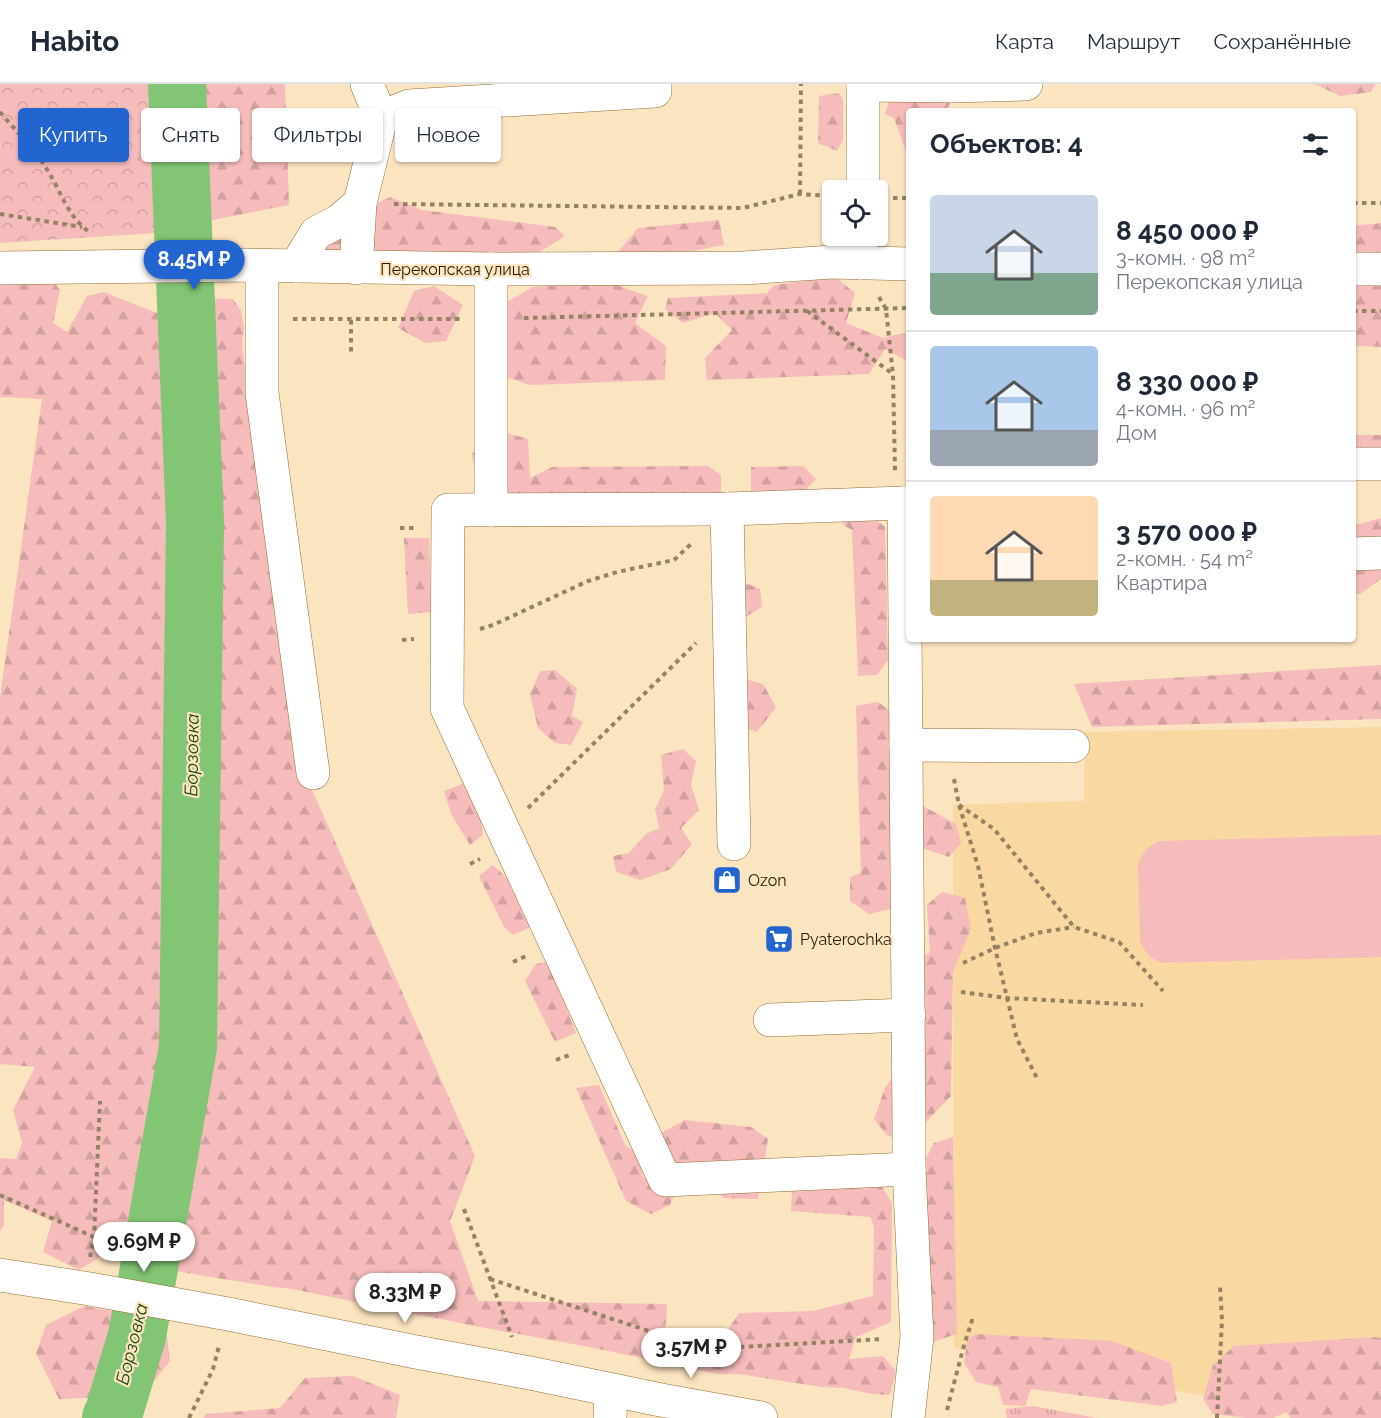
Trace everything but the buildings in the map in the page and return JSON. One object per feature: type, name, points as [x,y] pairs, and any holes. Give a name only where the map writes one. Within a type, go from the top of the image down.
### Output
[{"type":"street","points":[[367,84],[377,108]]},
{"type":"street","points":[[383,117],[409,106],[656,91],[656,84]]},
{"type":"street","points":[[863,180],[863,84],[953,86],[1026,84]]},
{"type":"street","points":[[356,268],[360,203],[370,162]]},
{"type":"street","points":[[296,267],[316,233],[339,221],[360,203]]},
{"type":"street","name":"Перекопская улица","points":[[0,268],[254,266],[491,269],[744,268],[832,262],[861,249],[906,263]]},
{"type":"street","points":[[254,266],[262,319],[262,393],[312,773]]},
{"type":"street","points":[[491,269],[491,510]]},
{"type":"street","points":[[1356,269],[1381,269]]},
{"type":"street","points":[[1356,464],[1381,464]]},
{"type":"street","points":[[908,1418],[917,1337],[909,1169],[906,503],[727,509],[448,510],[447,708],[665,1180],[909,1169]]},
{"type":"street","points":[[727,509],[734,844]]},
{"type":"street","points":[[1356,554],[1381,553]]},
{"type":"street","points":[[906,745],[1073,746]]},
{"type":"street","points":[[770,1020],[909,1015]]},
{"type":"street","points":[[0,1275],[89,1276],[190,1307],[611,1404],[761,1418]]},
{"type":"path","points":[[800,194],[801,84]]},
{"type":"path","points":[[0,112],[47,170],[64,202],[83,228],[92,234]]},
{"type":"path","points":[[360,203],[743,208],[800,194],[822,195]]},
{"type":"path","points":[[1356,203],[1381,203]]},
{"type":"path","points":[[0,214],[83,228]]},
{"type":"path","points":[[861,249],[886,309],[893,375],[895,479],[906,503]]},
{"type":"path","points":[[262,319],[492,319],[906,308]]},
{"type":"path","points":[[805,310],[893,375]]},
{"type":"path","points":[[1356,311],[1381,311]]},
{"type":"path","points":[[351,320],[351,352]]},
{"type":"path","points":[[447,639],[494,625],[588,581],[617,572],[674,560],[727,509]]},
{"type":"path","points":[[504,832],[729,610]]},
{"type":"path","points":[[948,745],[959,805],[978,866],[1017,1039],[1038,1080]]},
{"type":"path","points":[[959,805],[994,829],[1074,927]]},
{"type":"path","points":[[963,963],[1036,933],[1074,927],[1119,942],[1163,991]]},
{"type":"path","points":[[961,992],[1007,998],[1143,1005]]},
{"type":"path","points":[[89,1276],[94,1237],[100,1101]]},
{"type":"path","points":[[0,1195],[94,1237]]},
{"type":"path","points":[[464,1209],[514,1341]]},
{"type":"path","points":[[490,1279],[705,1349],[917,1337]]},
{"type":"path","points":[[1217,1418],[1222,1320],[1220,1286]]},
{"type":"path","points":[[189,1418],[213,1369],[228,1314]]},
{"type":"path","points":[[947,1410],[973,1317]]},
{"type":"shaded area","points":[[1381,727],[1381,1418],[1319,1418],[954,1348],[953,805],[1084,801],[1085,732]]},
{"type":"green space","points":[[0,84],[285,84],[286,108],[252,108],[252,162],[288,162],[289,205],[197,223],[121,223],[68,162],[129,162],[129,108],[21,108]]},
{"type":"green space","points":[[0,84],[147,84],[148,108],[141,108],[141,162],[152,162],[156,233],[0,243]]},
{"type":"green space","points":[[961,84],[948,108],[906,108],[906,152],[894,118],[885,114],[891,96]]},
{"type":"green space","points":[[1315,84],[1375,84],[1371,92],[1340,96]]},
{"type":"green space","points":[[839,93],[843,99],[843,140],[837,151],[818,143],[819,96]]},
{"type":"green space","points":[[390,197],[422,210],[555,227],[565,236],[527,260],[318,260],[306,238]]},
{"type":"green space","points":[[719,220],[724,245],[644,260],[618,252],[638,228]]},
{"type":"green space","points":[[1381,223],[1381,347],[1356,346],[1356,226]]},
{"type":"green space","points":[[49,276],[60,290],[53,323],[67,332],[87,296],[104,292],[177,321],[202,309],[193,298],[233,299],[241,311],[248,394],[297,756],[475,1156],[450,1221],[478,1301],[667,1304],[665,1338],[695,1354],[724,1351],[728,1330],[739,1313],[813,1311],[873,1296],[874,1227],[870,1217],[791,1211],[792,1190],[879,1182],[892,1203],[891,1322],[856,1337],[849,1359],[883,1356],[896,1371],[890,1395],[738,1374],[717,1374],[292,1289],[175,1271],[168,1247],[134,1236],[79,1270],[43,1252],[52,1221],[4,1200],[4,1225],[0,1231],[0,1158],[16,1159],[22,1143],[13,1110],[35,1067],[0,1064],[0,697],[42,399],[0,397],[0,277]]},
{"type":"green space","points":[[593,277],[648,296],[635,323],[666,346],[665,380],[530,385],[479,368],[486,314],[533,287],[577,284]]},
{"type":"green space","points":[[835,277],[855,293],[846,323],[883,338],[906,333],[906,360],[885,349],[869,374],[707,380],[705,358],[732,330],[715,313],[683,323],[665,309],[668,298],[767,293],[774,285]]},
{"type":"green space","points":[[434,286],[463,305],[446,341],[425,343],[398,328],[414,291]]},
{"type":"green space","points":[[479,425],[528,439],[530,478],[552,467],[708,466],[721,475],[721,496],[500,501],[476,483],[472,454],[477,446]]},
{"type":"green space","points":[[1356,435],[1381,435],[1381,455],[1356,477]]},
{"type":"green space","points":[[803,466],[816,479],[803,493],[751,492],[751,467]]},
{"type":"green space","points":[[864,510],[885,527],[888,660],[877,675],[858,676],[852,530],[843,525],[840,515]]},
{"type":"green space","points":[[1381,518],[1381,579],[1360,594],[1356,594],[1356,524]]},
{"type":"green space","points":[[404,538],[429,538],[431,612],[408,614]]},
{"type":"green space","points":[[743,582],[760,589],[762,607],[737,622]]},
{"type":"green space","points":[[1381,665],[1381,719],[1092,727],[1074,684]]},
{"type":"green space","points":[[555,670],[577,689],[572,716],[583,722],[571,745],[555,743],[538,728],[530,694],[540,671]]},
{"type":"green space","points":[[742,678],[763,684],[776,707],[757,732],[725,721]]},
{"type":"green space","points":[[878,702],[890,711],[890,806],[923,806],[956,824],[961,843],[949,857],[919,847],[895,908],[869,914],[850,901],[850,877],[861,873],[856,706]]},
{"type":"green space","points":[[683,749],[696,761],[691,785],[699,810],[681,828],[692,844],[671,869],[640,880],[616,872],[613,856],[629,853],[646,834],[659,828],[655,809],[664,791],[661,755]]},
{"type":"green space","points":[[465,783],[478,799],[483,835],[470,845],[451,814],[444,791]]},
{"type":"green space","points":[[1381,835],[1381,957],[1162,963],[1148,955],[1140,941],[1138,865],[1146,851],[1159,841]]},
{"type":"green space","points":[[493,865],[513,884],[531,927],[513,935],[504,927],[479,876]]},
{"type":"green space","points":[[942,892],[965,898],[971,929],[953,972],[951,1096],[904,1145],[886,1134],[874,1119],[885,1088],[902,1063],[900,967],[930,953],[927,905]]},
{"type":"green space","points":[[548,961],[576,1033],[555,1042],[525,981],[536,964]]},
{"type":"green space","points":[[599,1085],[625,1145],[638,1154],[643,1177],[676,1192],[670,1205],[651,1214],[626,1201],[576,1088]]},
{"type":"green space","points":[[685,1120],[751,1127],[768,1139],[758,1199],[723,1198],[717,1188],[667,1163],[642,1143]]},
{"type":"green space","points":[[953,1137],[957,1334],[929,1343],[923,1164],[934,1143]]},
{"type":"green space","points":[[84,1306],[165,1321],[170,1361],[142,1396],[59,1399],[36,1353],[46,1325]]},
{"type":"green space","points":[[975,1334],[1112,1341],[1171,1363],[1177,1402],[1162,1406],[1031,1389],[1025,1406],[1003,1405],[998,1387],[976,1382],[964,1363],[967,1341]]},
{"type":"green space","points":[[1381,1338],[1381,1418],[1291,1418],[1286,1412],[1273,1418],[1247,1418],[1213,1414],[1203,1399],[1213,1365],[1234,1346]]},
{"type":"green space","points":[[353,1376],[400,1395],[396,1418],[203,1418],[206,1414],[280,1408],[305,1378]]},
{"type":"green space","points":[[1033,1406],[1097,1418],[1007,1418],[1005,1409]]},
{"type":"waterway","name":"Борзовка","points":[[111,1418],[137,1336],[188,1047],[195,522],[177,84]]},
{"type":"place","name":"Ozon","points":[[727,880]]},
{"type":"place","name":"Pyaterochka","points":[[779,939]]}]
